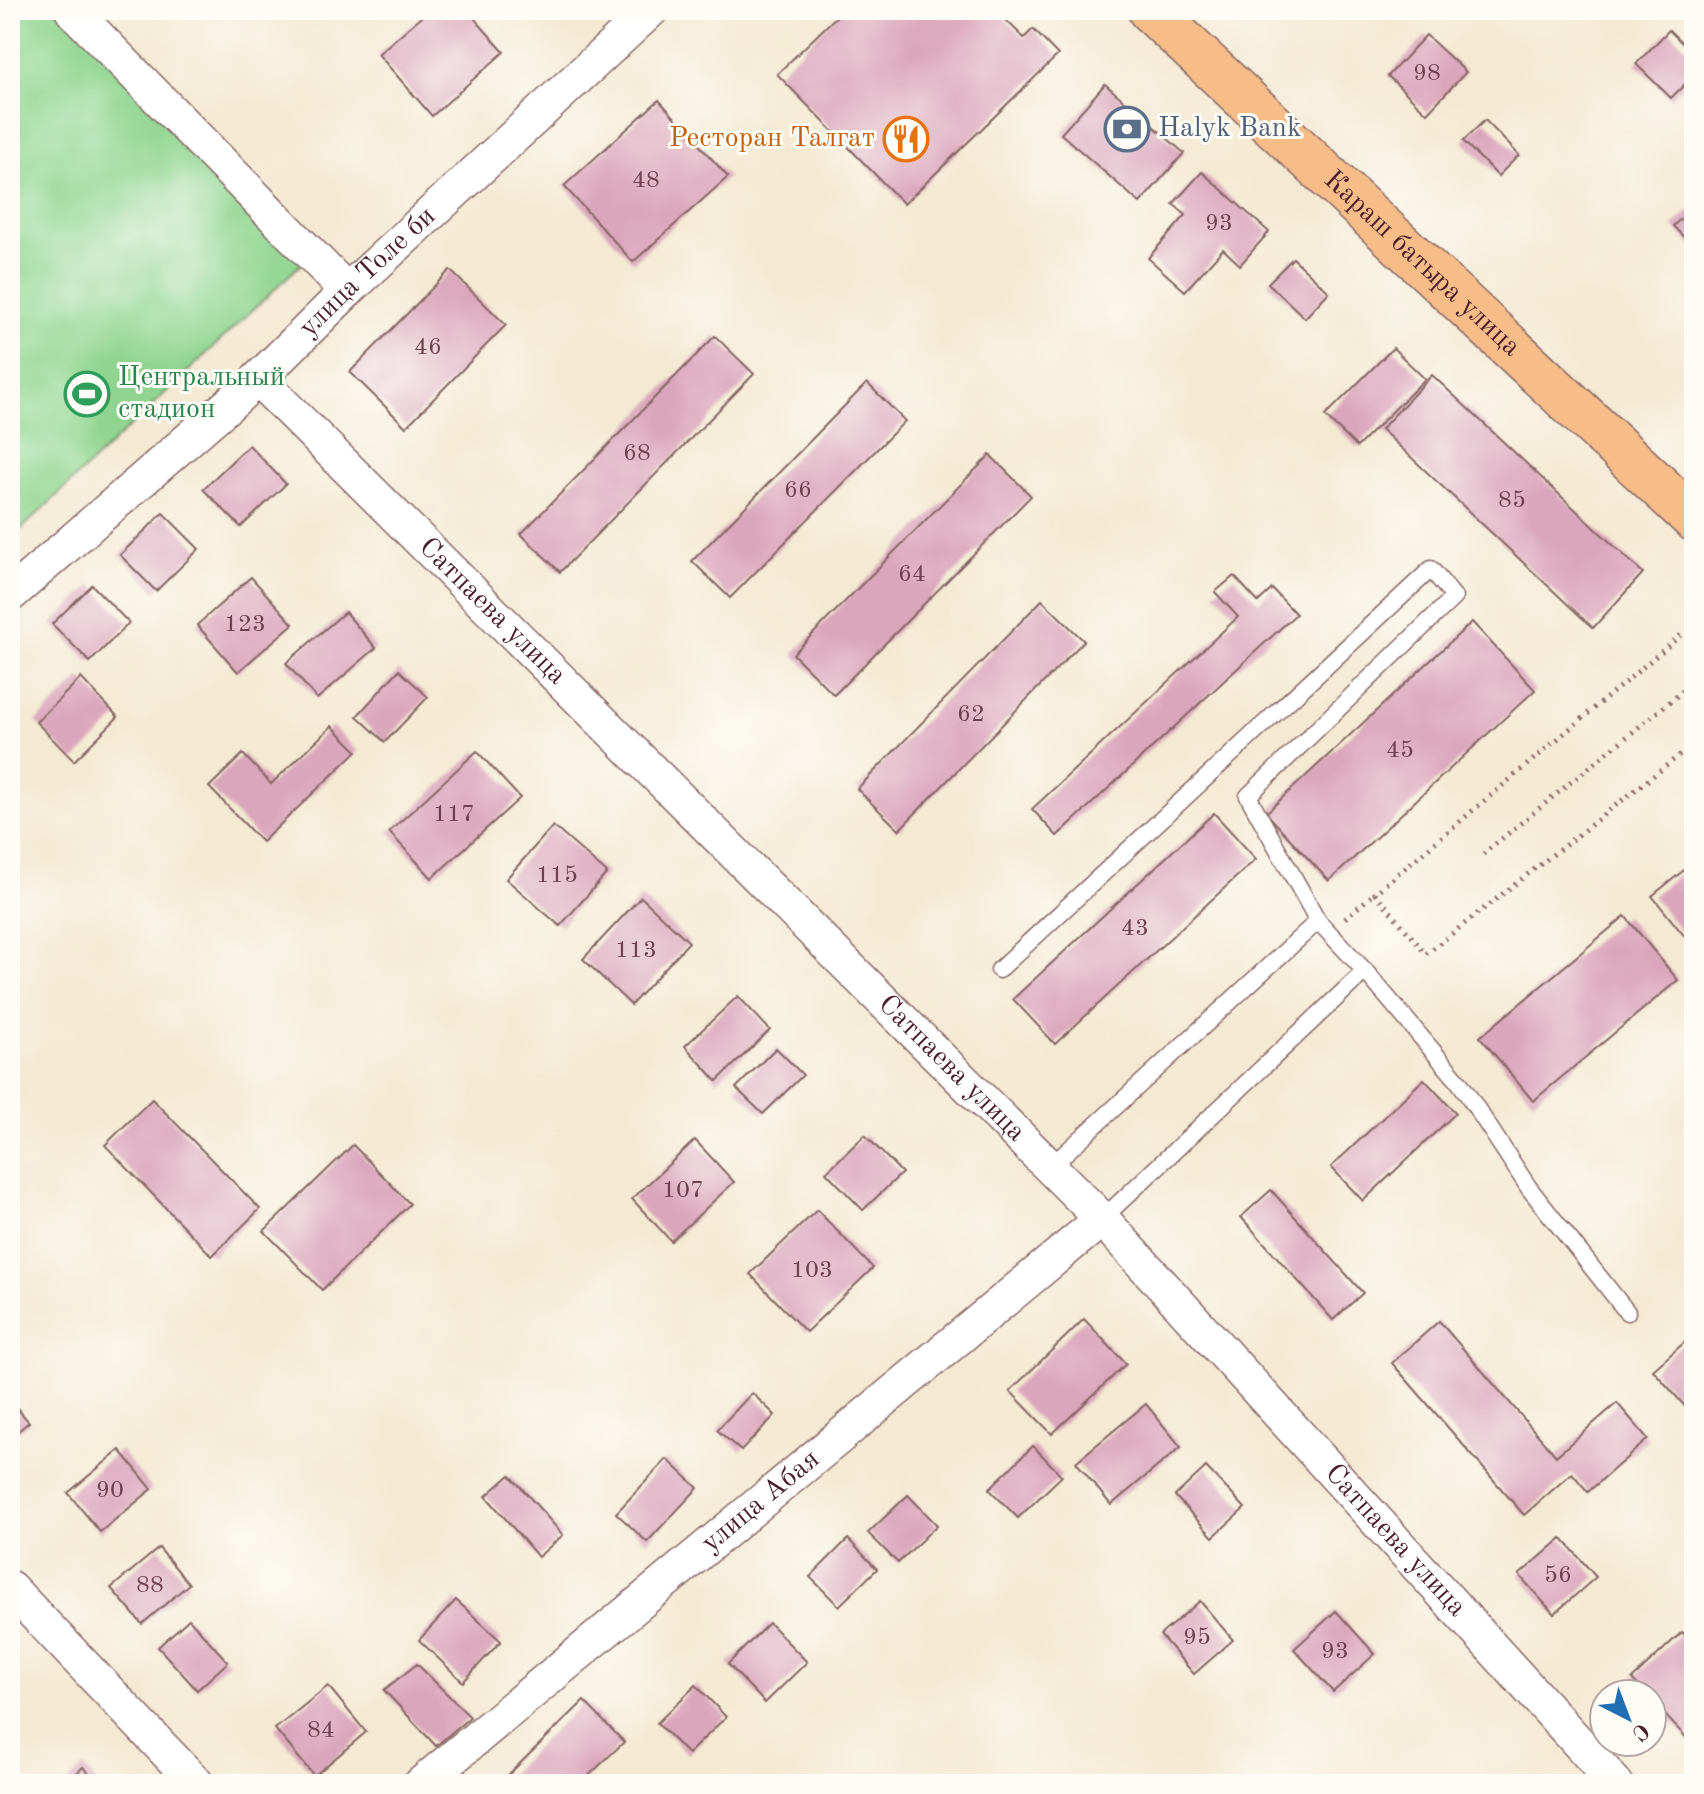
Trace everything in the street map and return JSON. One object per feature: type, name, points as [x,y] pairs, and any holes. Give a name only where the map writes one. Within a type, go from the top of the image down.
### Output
[{"type":"main road","name":"Караш батыра улица","points":[[1150,10],[1694,519]]},
{"type":"street","points":[[72,10],[347,291]]},
{"type":"street","name":"улица Толе би","points":[[10,595],[258,379],[347,291],[651,10]]},
{"type":"street","name":"Сатпаева улица","points":[[258,379],[1102,1219],[1616,1784]]},
{"type":"street","name":"улица Абая","points":[[421,1784],[1102,1219]]},
{"type":"street","points":[[10,1588],[197,1784]]},
{"type":"lane","points":[[999,970],[1431,569],[1454,597],[1248,796],[1323,926],[1460,1083],[1529,1188],[1627,1312]]},
{"type":"lane","points":[[1050,1167],[1323,926]]},
{"type":"lane","points":[[1102,1219],[1365,971]]},
{"type":"path","points":[[1323,926],[1375,893],[1681,635],[1694,644]]},
{"type":"path","points":[[1483,854],[1694,682]]},
{"type":"path","points":[[1375,893],[1426,954],[1694,744]]},
{"type":"green space","name":"Центральный стадион","points":[[10,10],[95,10],[318,248],[10,540]]},
{"type":"building","points":[[429,10],[467,10],[504,52],[432,116],[378,54]]},
{"type":"building","name":"Ресторан Талгат","points":[[843,10],[996,10],[1024,38],[1033,29],[1058,55],[904,204],[777,74]]},
{"type":"building","points":[[1669,30],[1694,55],[1694,75],[1671,98],[1636,64]]},
{"type":"building","points":[[1426,35],[1466,72],[1427,113],[1388,76]]},
{"type":"building","points":[[1105,84],[1184,153],[1140,203],[1061,134]]},
{"type":"building","points":[[659,100],[728,177],[633,262],[564,186]]},
{"type":"building","points":[[1485,120],[1519,155],[1498,176],[1463,141]]},
{"type":"building","points":[[1202,172],[1269,232],[1240,265],[1223,249],[1185,291],[1148,258],[1186,215],[1173,204]]},
{"type":"building","points":[[1694,206],[1694,248],[1673,226]]},
{"type":"building","points":[[1293,258],[1329,292],[1305,318],[1268,283]]},
{"type":"building","points":[[450,270],[506,325],[406,427],[350,372]]},
{"type":"building","points":[[715,336],[754,374],[560,572],[521,534]]},
{"type":"building","points":[[1393,348],[1425,379],[1357,447],[1325,416]]},
{"type":"building","points":[[1432,375],[1643,573],[1593,628],[1381,429]]},
{"type":"building","points":[[867,383],[905,421],[730,598],[692,561]]},
{"type":"building","points":[[249,445],[286,484],[241,527],[203,489]]},
{"type":"building","points":[[990,455],[1031,496],[834,695],[793,654]]},
{"type":"building","points":[[163,513],[199,549],[156,591],[120,555]]},
{"type":"building","points":[[1234,576],[1258,602],[1272,589],[1296,614],[1057,836],[1032,809],[1238,617],[1215,592]]},
{"type":"building","points":[[251,577],[293,624],[238,672],[197,625]]},
{"type":"building","points":[[92,585],[129,623],[90,662],[52,624]]},
{"type":"building","points":[[1042,600],[1084,641],[899,830],[857,789]]},
{"type":"building","points":[[345,612],[376,648],[317,699],[286,663]]},
{"type":"building","points":[[1472,622],[1535,690],[1329,881],[1266,813]]},
{"type":"building","points":[[399,670],[428,697],[385,742],[357,716]]},
{"type":"building","points":[[81,678],[118,717],[74,761],[36,722]]},
{"type":"building","points":[[332,726],[357,751],[262,842],[209,787],[243,754],[271,784]]},
{"type":"building","points":[[477,751],[520,798],[432,878],[389,832]]},
{"type":"building","points":[[1214,813],[1256,859],[1055,1044],[1013,999]]},
{"type":"building","points":[[553,826],[607,873],[560,926],[506,879]]},
{"type":"building","points":[[1694,862],[1694,948],[1652,896]]},
{"type":"building","points":[[641,897],[689,942],[631,1005],[583,959]]},
{"type":"building","points":[[1625,916],[1678,980],[1533,1101],[1480,1037]]},
{"type":"building","points":[[738,996],[770,1030],[717,1081],[685,1046]]},
{"type":"building","points":[[776,1048],[803,1075],[763,1114],[736,1088]]},
{"type":"building","points":[[1424,1079],[1456,1113],[1363,1201],[1331,1167]]},
{"type":"building","points":[[152,1099],[260,1209],[212,1256],[105,1145]]},
{"type":"building","points":[[865,1135],[902,1173],[863,1210],[826,1172]]},
{"type":"building","points":[[695,1140],[734,1182],[671,1241],[632,1199]]},
{"type":"building","points":[[353,1145],[410,1204],[322,1290],[264,1231]]},
{"type":"building","points":[[1271,1190],[1363,1293],[1333,1320],[1241,1217]]},
{"type":"building","points":[[817,1210],[873,1268],[806,1332],[750,1274]]},
{"type":"building","points":[[1084,1319],[1126,1364],[1052,1434],[1010,1391]]},
{"type":"building","points":[[1439,1321],[1556,1456],[1617,1403],[1648,1439],[1588,1492],[1572,1473],[1524,1515],[1392,1363]]},
{"type":"building","points":[[1694,1334],[1694,1406],[1689,1411],[1653,1370]]},
{"type":"building","points":[[752,1393],[775,1415],[741,1451],[717,1430]]},
{"type":"building","points":[[10,1400],[29,1422],[10,1438]]},
{"type":"building","points":[[1146,1404],[1181,1447],[1111,1505],[1076,1462]]},
{"type":"building","points":[[1033,1446],[1062,1476],[1018,1518],[989,1489]]},
{"type":"building","points":[[120,1450],[152,1489],[100,1532],[68,1493]]},
{"type":"building","points":[[667,1459],[698,1488],[647,1542],[616,1513]]},
{"type":"building","points":[[1206,1467],[1245,1508],[1213,1537],[1175,1496]]},
{"type":"building","points":[[510,1475],[563,1535],[538,1557],[486,1496]]},
{"type":"building","points":[[908,1495],[937,1525],[898,1563],[868,1533]]},
{"type":"building","points":[[1562,1538],[1596,1577],[1554,1614],[1519,1575]]},
{"type":"building","points":[[848,1539],[877,1569],[839,1606],[810,1577]]},
{"type":"building","points":[[159,1548],[189,1584],[142,1624],[111,1588]]},
{"type":"building","points":[[456,1600],[501,1641],[463,1682],[419,1640]]},
{"type":"building","points":[[1200,1601],[1233,1640],[1194,1674],[1160,1635]]},
{"type":"building","points":[[1336,1611],[1375,1654],[1333,1692],[1294,1649]]},
{"type":"building","points":[[189,1619],[228,1662],[197,1690],[158,1647]]},
{"type":"building","points":[[769,1623],[807,1662],[765,1703],[728,1664]]},
{"type":"building","points":[[1682,1632],[1694,1644],[1694,1746],[1668,1718],[1668,1678],[1633,1678]]},
{"type":"building","points":[[417,1664],[470,1717],[436,1746],[384,1690]]},
{"type":"building","points":[[696,1685],[726,1717],[688,1754],[657,1723]]},
{"type":"building","points":[[328,1686],[366,1732],[314,1776],[275,1729]]},
{"type":"building","points":[[584,1701],[624,1742],[580,1784],[520,1784],[509,1774]]},
{"type":"building","points":[[83,1767],[99,1784],[66,1784]]},
{"type":"place","name":"Halyk Bank","points":[[1127,129]]},
{"type":"place","name":"Ресторан Талгат","points":[[906,139]]},
{"type":"place","name":"Центральный стадион","points":[[87,394]]}]
